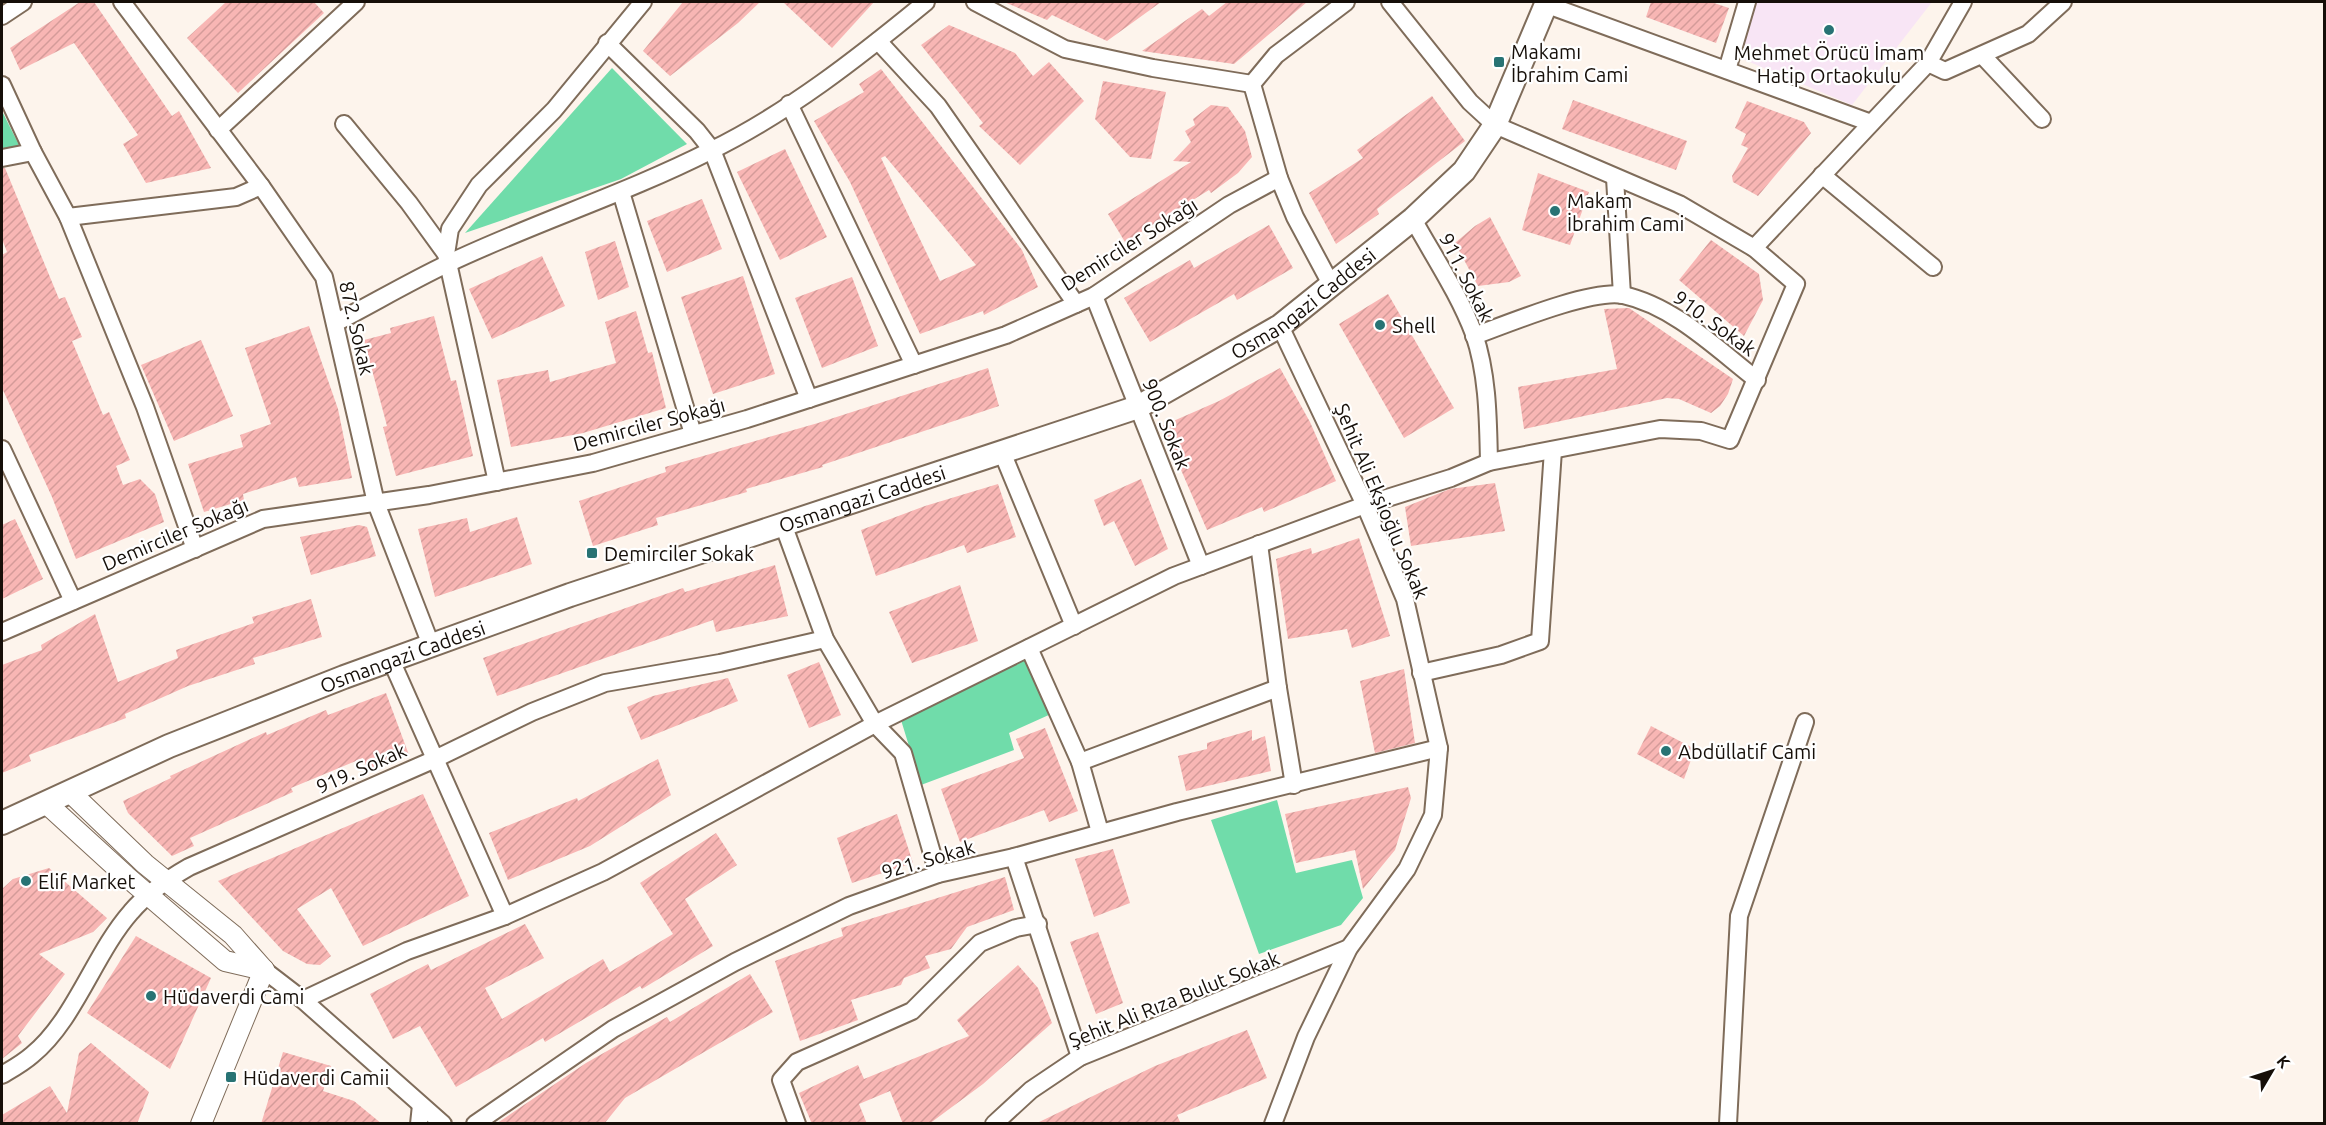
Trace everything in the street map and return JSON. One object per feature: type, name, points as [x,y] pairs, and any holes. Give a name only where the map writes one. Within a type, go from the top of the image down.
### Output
[{"type":"main road","name":"Osmangazi Caddesi","points":[[2,823],[169,746],[431,645],[570,595],[1137,407],[1280,326],[1413,219],[1464,171],[1495,125],[1546,3]]},
{"type":"street","points":[[2,16],[23,2]]},
{"type":"street","name":"872. Sokak","points":[[122,2],[261,186],[324,277],[376,503],[431,645]]},
{"type":"street","points":[[218,129],[356,2]]},
{"type":"street","points":[[498,482],[447,259],[450,229],[479,185],[554,110],[644,2]]},
{"type":"street","points":[[335,323],[447,259],[621,192],[712,150],[789,104],[878,41],[926,2]]},
{"type":"street","points":[[975,2],[1065,49],[1153,68],[1252,84]]},
{"type":"street","points":[[1252,84],[1276,55],[1346,2]]},
{"type":"street","points":[[303,1000],[407,951],[505,916],[603,872],[876,724],[1174,576],[1365,505],[1451,478],[1489,462],[1660,429],[1701,431],[1730,440],[1796,284],[1754,248],[1679,204],[1495,125],[1470,102],[1390,2]]},
{"type":"street","points":[[1727,70],[1747,2]]},
{"type":"street","points":[[1754,248],[1928,63],[1963,2]]},
{"type":"street","points":[[1928,63],[1945,71],[1982,55],[2028,33],[2063,2]]},
{"type":"street","points":[[1546,3],[1871,123]]},
{"type":"street","points":[[878,41],[938,106],[1076,304]]},
{"type":"street","points":[[607,44],[697,131],[712,150],[808,399]]},
{"type":"street","points":[[1982,55],[2042,119]]},
{"type":"street","points":[[1252,84],[1279,178],[1295,217],[1332,286]]},
{"type":"street","points":[[2,85],[33,152],[68,217],[144,408],[195,549]]},
{"type":"street","points":[[789,104],[914,365]]},
{"type":"street","points":[[344,124],[409,203],[447,259]]},
{"type":"street","points":[[2,158],[33,152]]},
{"type":"street","points":[[1822,175],[1933,267]]},
{"type":"street","name":"Demirciler Sokağı","points":[[2,632],[263,519],[376,503],[593,463],[808,399],[1006,335],[1094,296],[1228,205],[1279,178]]},
{"type":"street","points":[[1615,178],[1622,295]]},
{"type":"street","points":[[68,217],[236,197],[261,186]]},
{"type":"street","points":[[621,192],[693,434]]},
{"type":"street","name":"911. Sokak","points":[[1413,219],[1462,306],[1474,336],[1487,399],[1489,462]]},
{"type":"street","name":"910. Sokak","points":[[1474,336],[1557,306],[1622,295],[1664,310],[1757,380]]},
{"type":"street","name":"900. Sokak","points":[[1094,296],[1201,566]]},
{"type":"street","name":"Şehit Ali Ekşioğlu Sokak","points":[[1273,1124],[1306,1037],[1349,948],[1407,869],[1432,815],[1439,748],[1405,599],[1365,505],[1280,326]]},
{"type":"street","points":[[2,449],[73,601]]},
{"type":"street","points":[[1421,673],[1501,655],[1540,641],[1553,450]]},
{"type":"street","points":[[1002,452],[1074,626]]},
{"type":"street","points":[[783,524],[825,639],[876,724],[903,753],[938,874]]},
{"type":"street","points":[[1259,544],[1278,688],[1294,785]]},
{"type":"street","name":"919. Sokak","points":[[2,1075],[33,1054],[61,1023],[101,954],[131,912],[166,881],[189,867],[433,760],[532,712],[605,683],[720,663],[825,639]]},
{"type":"street","points":[[1029,648],[1080,762],[1100,832]]},
{"type":"street","points":[[391,660],[433,760],[505,916]]},
{"type":"street","points":[[1080,762],[1278,688]]},
{"type":"street","points":[[1728,1124],[1739,916],[1805,722]]},
{"type":"street","name":"921. Sokak","points":[[475,1124],[613,1029],[735,962],[849,906],[938,874],[1014,857],[1100,832],[1439,748]]},
{"type":"street","points":[[70,792],[166,881],[233,935],[264,970],[303,1000],[443,1124]]},
{"type":"street","points":[[46,803],[148,896],[225,961],[264,970]]},
{"type":"street","points":[[1014,857],[1080,1057]]},
{"type":"street","points":[[797,1124],[781,1080],[797,1062],[912,1011],[980,943],[1016,928],[1038,924]]},
{"type":"street","name":"Şehit Ali Rıza Bulut Sokak","points":[[994,1124],[1031,1090],[1080,1057],[1349,948]]},
{"type":"street","points":[[201,1124],[264,970]]},
{"type":"street","points":[[419,1124],[421,1105]]},
{"type":"shaded area","name":"Mehmet Örücü İmam Hatip Ortaokulu","points":[[1757,2],[1932,2],[1852,105],[1740,58]]},
{"type":"green space","points":[[612,68],[687,144],[621,179],[465,233]]},
{"type":"green space","points":[[2,111],[20,147],[2,151]]},
{"type":"green space","points":[[1026,657],[1051,714],[1009,733],[1014,750],[921,785],[901,720]]},
{"type":"green space","points":[[1277,800],[1296,873],[1352,860],[1363,898],[1341,925],[1259,954],[1211,820]]},
{"type":"building","points":[[80,2],[94,2],[172,116],[179,111],[211,168],[146,183],[123,144],[138,135],[74,43],[20,70],[10,48]]},
{"type":"building","points":[[226,2],[314,2],[324,13],[238,93],[187,38]]},
{"type":"building","points":[[683,2],[760,2],[738,23],[670,76],[643,51]]},
{"type":"building","points":[[783,2],[874,2],[832,48]]},
{"type":"building","points":[[1004,2],[1161,2],[1107,41],[1052,15],[1047,20]]},
{"type":"building","points":[[1227,2],[1307,2],[1234,64],[1142,51],[1202,9],[1209,16]]},
{"type":"building","points":[[1651,2],[1711,2],[1729,8],[1716,43],[1646,17]]},
{"type":"building","points":[[949,25],[1015,53],[1033,76],[1049,62],[1084,101],[1020,165],[979,126],[983,123],[921,45]]},
{"type":"building","points":[[881,69],[1022,250],[1038,287],[984,315],[983,311],[920,334],[850,182],[814,121],[864,92],[859,84]],"holes":[[[885,156],[976,265],[940,281],[881,158]]]},
{"type":"building","points":[[1103,81],[1166,92],[1151,159],[1130,157],[1095,119]]},
{"type":"building","points":[[1432,96],[1465,141],[1377,209],[1379,214],[1336,244],[1309,193],[1363,158],[1357,150]]},
{"type":"building","points":[[1573,100],[1687,141],[1676,170],[1562,129]]},
{"type":"building","points":[[1747,101],[1804,122],[1811,133],[1758,196],[1733,182],[1732,176],[1748,148],[1741,145],[1746,134],[1735,128]]},
{"type":"building","points":[[1211,105],[1228,107],[1245,131],[1252,157],[1238,173],[1211,193],[1209,190],[1125,242],[1108,214],[1191,162],[1173,161],[1191,142],[1185,131],[1195,125],[1193,119]]},
{"type":"building","points":[[785,149],[827,237],[780,260],[737,172]]},
{"type":"building","points":[[2,168],[5,168],[59,299],[65,297],[82,337],[72,341],[103,415],[109,412],[130,460],[116,466],[123,485],[140,479],[155,494],[164,522],[76,559],[52,497],[2,388],[2,255],[7,252],[2,239]]},
{"type":"building","name":"Makam İbrahim Cami","points":[[1538,173],[1589,192],[1570,245],[1522,230]]},
{"type":"building","points":[[702,199],[722,249],[667,272],[647,221]]},
{"type":"building","points":[[1490,217],[1521,276],[1509,282],[1478,286],[1455,243]]},
{"type":"building","points":[[1269,225],[1293,268],[1237,300],[1234,294],[1150,342],[1124,298],[1190,260],[1194,268]]},
{"type":"building","points":[[1711,240],[1759,274],[1763,300],[1744,336],[1679,280]]},
{"type":"building","points":[[615,241],[629,287],[598,300],[585,252]]},
{"type":"building","points":[[542,256],[565,306],[492,339],[469,289]]},
{"type":"building","points":[[743,276],[775,374],[713,394],[681,297]]},
{"type":"building","points":[[852,277],[878,346],[822,368],[795,298]]},
{"type":"building","points":[[1388,294],[1454,408],[1404,438],[1339,324]]},
{"type":"building","points":[[1629,308],[1733,379],[1728,394],[1720,406],[1711,413],[1679,399],[1667,398],[1524,429],[1518,387],[1617,369],[1604,309]]},
{"type":"building","points":[[636,311],[648,353],[652,352],[666,408],[583,433],[511,447],[497,380],[548,370],[550,382],[616,363],[605,322]]},
{"type":"building","points":[[434,316],[451,381],[456,380],[473,456],[396,476],[383,427],[387,426],[364,340],[391,333],[390,328]]},
{"type":"building","points":[[309,326],[338,409],[352,478],[299,487],[296,477],[243,494],[244,500],[204,512],[188,464],[243,447],[240,435],[271,424],[245,348]]},
{"type":"building","points":[[201,340],[233,416],[174,441],[141,365]]},
{"type":"building","points":[[988,368],[999,406],[822,465],[823,467],[746,489],[747,492],[656,518],[658,525],[593,546],[579,501],[666,472],[665,467],[818,423]]},
{"type":"building","points":[[1280,368],[1310,422],[1336,481],[1264,512],[1262,507],[1207,530],[1162,426],[1219,401]]},
{"type":"building","points":[[1141,479],[1168,549],[1135,566],[1114,521],[1104,526],[1094,500]]},
{"type":"building","points":[[1495,483],[1505,531],[1411,546],[1405,507],[1450,489]]},
{"type":"building","points":[[998,484],[1016,537],[967,553],[964,545],[876,576],[861,530],[925,506]]},
{"type":"building","points":[[517,517],[532,564],[435,597],[418,529],[467,518],[470,532]]},
{"type":"building","points":[[15,519],[43,579],[2,599],[2,525]]},
{"type":"building","points":[[359,525],[367,527],[376,556],[311,575],[300,537]]},
{"type":"building","points":[[1359,538],[1390,636],[1352,648],[1347,629],[1288,639],[1276,559],[1311,548],[1312,554]]},
{"type":"building","points":[[775,565],[788,616],[716,632],[713,620],[497,696],[483,658],[683,588],[685,592]]},
{"type":"building","points":[[960,585],[978,641],[912,663],[889,612]]},
{"type":"building","points":[[311,599],[322,637],[253,658],[255,664],[188,686],[125,714],[126,718],[29,755],[31,761],[2,773],[2,665],[42,650],[41,645],[95,614],[118,682],[178,658],[176,650],[254,623],[252,617]]},
{"type":"building","points":[[819,662],[841,715],[809,728],[787,675]]},
{"type":"building","points":[[1404,669],[1415,743],[1375,753],[1360,681]]},
{"type":"building","points":[[728,678],[738,701],[641,740],[627,707],[653,696]]},
{"type":"building","points":[[386,693],[409,755],[368,771],[363,758],[291,788],[293,792],[190,838],[194,846],[172,856],[128,813],[123,801],[171,778],[170,776],[266,732],[267,735],[326,710],[328,715]]},
{"type":"building","name":"Abdüllatif Cami","points":[[1651,726],[1695,749],[1684,779],[1637,754]]},
{"type":"building","points":[[1045,728],[1078,811],[1049,822],[1044,810],[960,842],[941,789],[1024,758],[1016,739]]},
{"type":"building","points":[[1252,730],[1252,741],[1265,736],[1271,771],[1186,791],[1178,756],[1207,749],[1207,743]]},
{"type":"building","points":[[658,759],[671,795],[590,846],[508,880],[489,833],[577,798],[578,801]]},
{"type":"building","points":[[1408,787],[1411,798],[1395,850],[1363,889],[1355,850],[1296,863],[1285,814]]},
{"type":"building","points":[[423,794],[469,896],[363,946],[331,888],[297,909],[331,956],[320,965],[307,964],[283,951],[218,881]]},
{"type":"building","points":[[897,814],[913,863],[852,883],[837,838]]},
{"type":"building","points":[[716,833],[737,865],[685,899],[713,946],[642,989],[640,986],[545,1042],[543,1038],[456,1087],[420,1026],[393,1039],[370,994],[428,964],[431,970],[525,924],[544,958],[485,988],[502,1019],[603,959],[610,972],[673,934],[640,883]]},
{"type":"building","points":[[1113,849],[1130,903],[1094,917],[1075,859]]},
{"type":"building","points":[[49,868],[107,918],[93,932],[39,954],[65,974],[18,1036],[22,1043],[2,1059],[2,889],[13,879]]},
{"type":"building","points":[[1005,877],[1014,910],[967,927],[951,949],[925,956],[930,968],[904,978],[901,985],[851,1000],[858,1020],[800,1041],[775,961],[843,936],[841,928]]},
{"type":"building","points":[[1098,932],[1123,1003],[1096,1014],[1070,942]]},
{"type":"building","name":"Hüdaverdi Cami","points":[[136,936],[211,978],[170,1069],[87,1013]]},
{"type":"building","points":[[1018,965],[1038,988],[1052,1023],[983,1084],[929,1124],[903,1124],[890,1091],[859,1104],[867,1124],[812,1124],[799,1093],[858,1065],[864,1079],[969,1036],[957,1020]]},
{"type":"building","points":[[750,974],[773,1012],[625,1098],[604,1124],[496,1124],[586,1063],[667,1017],[670,1022]]},
{"type":"building","points":[[1247,1030],[1267,1078],[1177,1115],[1181,1124],[1035,1124],[1155,1066]]},
{"type":"building","points":[[91,1043],[149,1092],[137,1124],[2,1124],[2,1115],[50,1086],[67,1113],[79,1053]]},
{"type":"building","points":[[283,1052],[331,1066],[323,1091],[354,1101],[382,1124],[261,1124]]},
{"type":"place","name":"Mehmet Örücü İmam Hatip Ortaokulu","points":[[1829,30]]},
{"type":"place","name":"Makamı İbrahim Cami","points":[[1499,62]]},
{"type":"place","name":"Makam İbrahim Cami","points":[[1555,211]]},
{"type":"place","name":"Shell","points":[[1380,325]]},
{"type":"place","name":"Demirciler Sokak","points":[[592,553]]},
{"type":"place","name":"Abdüllatif Cami","points":[[1666,751]]},
{"type":"place","name":"Elif Market","points":[[26,881]]},
{"type":"place","name":"Hüdaverdi Cami","points":[[151,996]]},
{"type":"place","name":"Hüdaverdi Camii","points":[[231,1077]]}]
